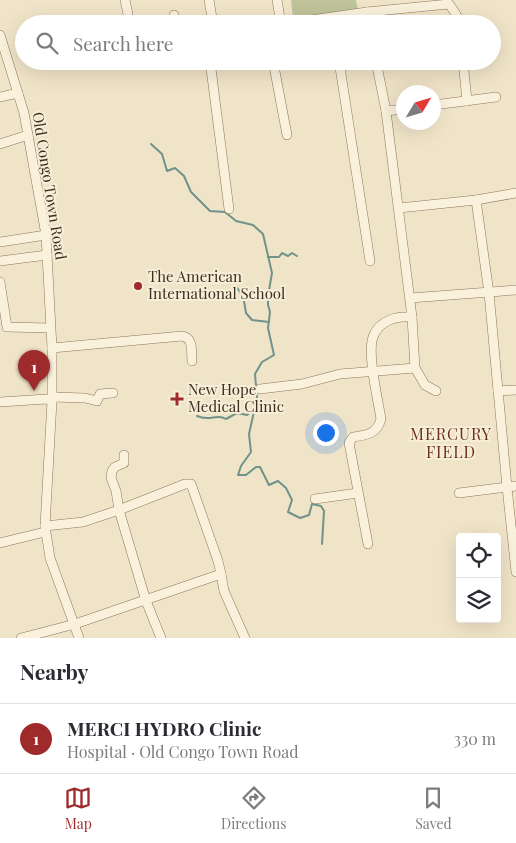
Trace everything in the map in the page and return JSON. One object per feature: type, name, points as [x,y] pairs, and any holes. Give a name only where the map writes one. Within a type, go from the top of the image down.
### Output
[{"type":"street","points":[[125,0],[128,14]]},
{"type":"street","points":[[209,0],[212,15]]},
{"type":"street","points":[[277,0],[280,15]]},
{"type":"street","points":[[354,15],[449,4],[456,15]]},
{"type":"street","name":"Old Congo Town Road","points":[[0,35],[18,93],[28,135],[46,235],[52,348],[52,399],[45,529],[50,558],[79,638]]},
{"type":"street","points":[[211,70],[229,209]]},
{"type":"street","points":[[274,70],[287,135]]},
{"type":"street","points":[[339,70],[370,261]]},
{"type":"street","points":[[378,70],[386,111],[399,208],[412,317],[415,368],[426,385],[436,391]]},
{"type":"street","points":[[464,70],[466,101]]},
{"type":"street","points":[[0,98],[18,93]]},
{"type":"street","points":[[441,104],[496,97]]},
{"type":"street","points":[[386,111],[396,110]]},
{"type":"street","points":[[0,144],[28,135]]},
{"type":"street","points":[[399,208],[516,194]]},
{"type":"street","points":[[476,200],[489,293],[498,391],[511,487],[516,572]]},
{"type":"street","points":[[0,242],[46,235]]},
{"type":"street","points":[[0,261],[48,255]]},
{"type":"street","points":[[0,282],[7,327],[50,328]]},
{"type":"street","points":[[410,298],[516,290]]},
{"type":"street","points":[[368,544],[349,443],[353,437],[373,433],[379,427],[381,419],[374,371],[373,336],[390,319],[398,316],[412,317]]},
{"type":"street","points":[[52,348],[182,336],[188,337],[191,340],[192,361]]},
{"type":"street","points":[[260,389],[302,384],[340,374],[415,368]]},
{"type":"street","points":[[498,391],[516,390]]},
{"type":"street","points":[[0,402],[85,398],[96,401],[100,394],[113,393]]},
{"type":"street","points":[[124,456],[124,463],[115,467],[111,478],[146,601],[160,638]]},
{"type":"street","points":[[0,543],[45,529],[84,522],[185,484],[191,484],[218,561],[224,591],[245,638]]},
{"type":"street","points":[[459,493],[511,487]]},
{"type":"street","points":[[315,499],[358,493]]},
{"type":"street","points":[[21,638],[75,624],[220,574]]},
{"type":"green space","points":[[291,0],[356,0],[358,10],[317,15],[293,15]]},
{"type":"waterway","points":[[151,144],[162,154],[167,171],[175,168],[184,176],[191,192],[210,211],[225,212],[236,221],[253,225],[263,234],[272,273],[268,296],[270,312],[268,328],[274,355],[262,362],[255,374],[257,398],[249,434],[251,452],[241,466],[238,475],[246,475],[256,467],[260,467],[269,485],[278,481],[286,488],[292,500],[288,512],[300,518],[309,515],[312,504],[321,506],[324,511],[322,544]]},
{"type":"waterway","points":[[268,257],[279,257],[282,253],[288,256],[292,253],[297,256]]},
{"type":"waterway","points":[[237,288],[243,295],[246,313],[252,320],[269,322]]},
{"type":"waterway","points":[[197,416],[202,418],[223,417],[226,419],[237,413],[247,415],[254,410]]},
{"type":"place","name":"The American International School","points":[[138,286]]},
{"type":"place","name":"MERCI HYDRO Clinic","points":[[34,391]]},
{"type":"place","name":"New Hope Medical Clinic","points":[[177,399]]},
{"type":"district","name":"MERCURY FIELD","points":[[451,443]]}]
